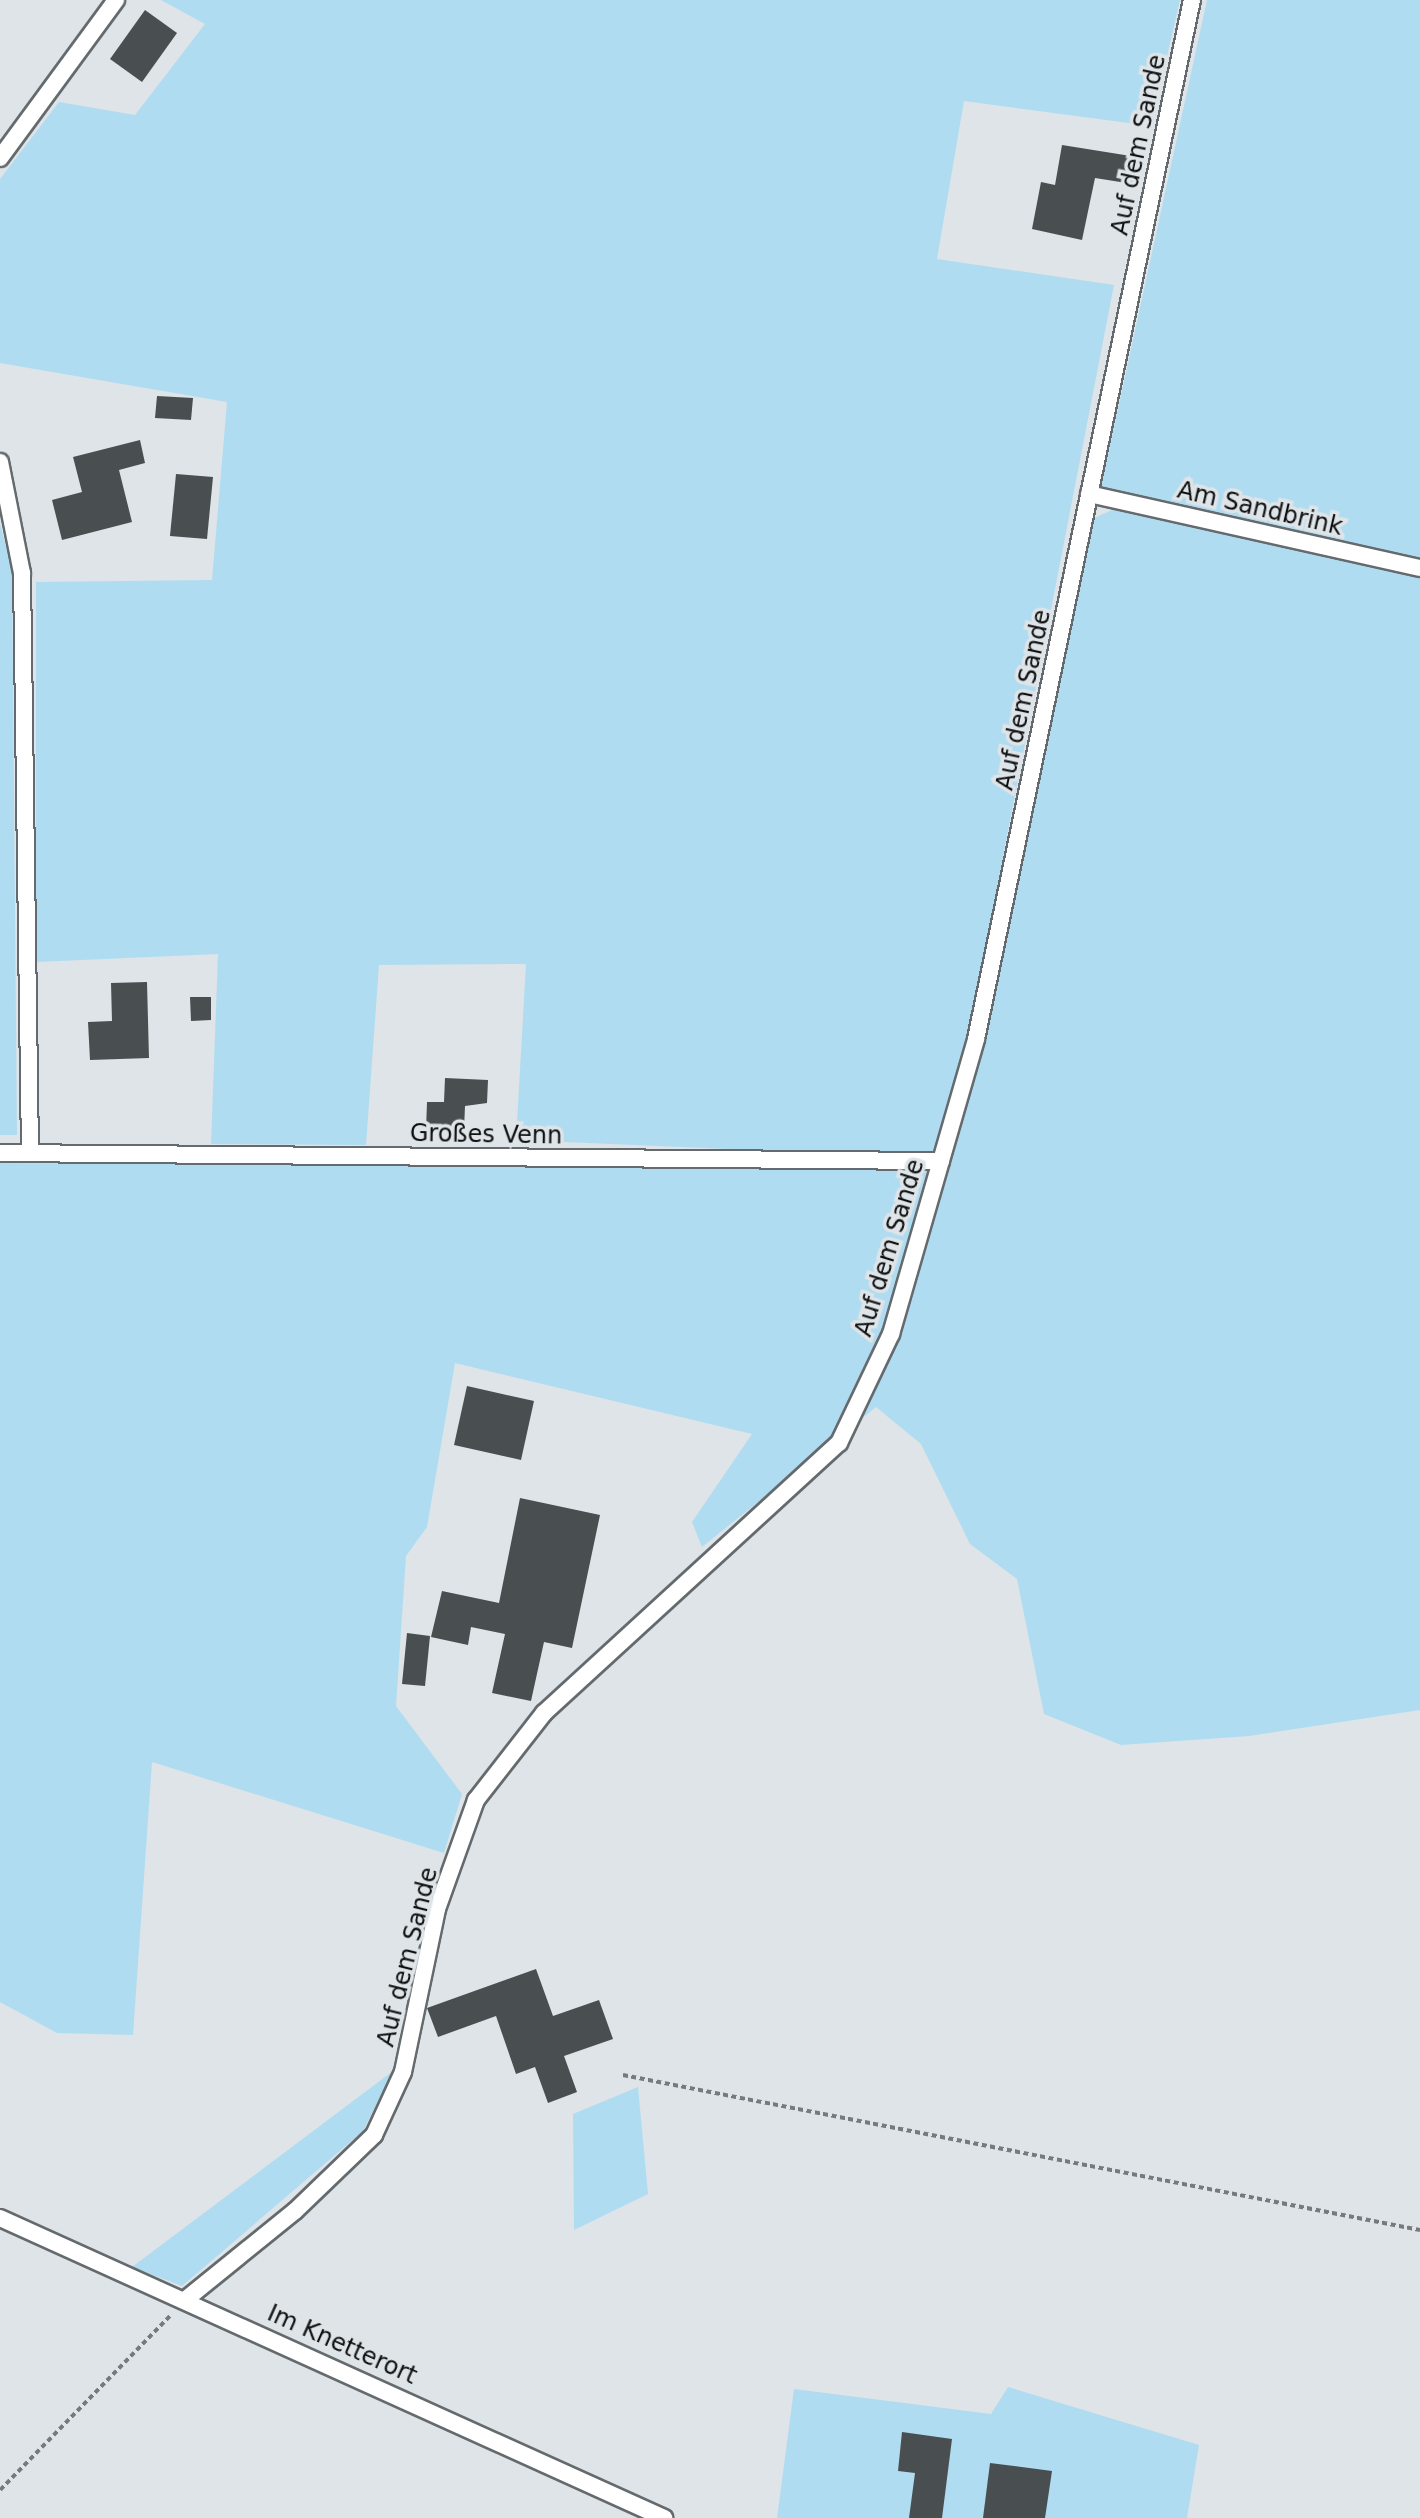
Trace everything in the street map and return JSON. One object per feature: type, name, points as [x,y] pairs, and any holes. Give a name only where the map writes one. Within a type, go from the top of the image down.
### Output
[{"type":"street","points":[[0,158],[116,0]]},
{"type":"street","name":"Auf dem Sande","points":[[185,2300],[295,2211],[374,2135],[403,2072],[438,1909],[476,1800],[544,1713],[839,1443],[891,1334],[976,1039],[1192,0]]},
{"type":"street","points":[[0,462],[22,573],[30,1153]]},
{"type":"street","name":"Am Sandbrink","points":[[1089,494],[1420,568]]},
{"type":"street","name":"Großes Venn","points":[[0,1153],[941,1161]]},
{"type":"street","name":"Im Knetterort","points":[[0,2218],[664,2518]]},
{"type":"path","points":[[623,2075],[1420,2230]]},
{"type":"path","points":[[0,2490],[185,2300]]},
{"type":"shaded area","points":[[161,0],[1180,0],[1151,126],[964,101],[937,259],[1114,285],[995,898],[1076,526],[1128,503],[1420,566],[1420,1710],[1249,1736],[1121,1745],[1044,1714],[1017,1579],[970,1544],[921,1444],[876,1407],[702,1547],[692,1522],[752,1434],[455,1363],[427,1527],[406,1556],[396,1706],[462,1794],[444,1853],[152,1762],[133,2035],[57,2033],[0,2002],[0,1163],[439,1165],[848,1154],[516,1140],[526,964],[379,965],[366,1145],[211,1144],[218,954],[36,962],[36,582],[212,580],[227,402],[0,363],[0,179],[59,102],[135,115],[205,24]]},
{"type":"shaded area","points":[[1207,0],[1420,0],[1420,558],[1101,487]]},
{"type":"shaded area","points":[[0,524],[12,569],[17,1135],[0,1135]]},
{"type":"shaded area","points":[[393,2071],[363,2131],[182,2286],[132,2267]]},
{"type":"shaded area","points":[[638,2087],[648,2194],[574,2230],[573,2114]]},
{"type":"shaded area","points":[[1008,2387],[1199,2445],[1187,2518],[777,2518],[794,2389],[991,2414]]},
{"type":"building","points":[[145,10],[177,33],[142,82],[110,59]]},
{"type":"building","points":[[1062,145],[1137,157],[1133,184],[1095,178],[1082,240],[1032,229],[1041,182],[1055,185]]},
{"type":"building","points":[[157,396],[193,398],[191,420],[155,418]]},
{"type":"building","points":[[140,440],[145,463],[119,470],[132,522],[62,540],[52,500],[82,492],[73,457]]},
{"type":"building","points":[[176,474],[213,477],[207,539],[170,536]]},
{"type":"building","points":[[147,982],[149,1058],[90,1060],[88,1022],[112,1021],[111,983]]},
{"type":"building","points":[[190,997],[211,997],[211,1020],[191,1021]]},
{"type":"building","points":[[445,1078],[488,1080],[487,1103],[465,1106],[464,1130],[426,1130],[427,1102],[444,1102]]},
{"type":"building","points":[[467,1386],[534,1401],[521,1460],[454,1445]]},
{"type":"building","points":[[520,1498],[600,1515],[572,1648],[544,1642],[531,1701],[492,1693],[505,1634],[471,1627],[468,1645],[431,1637],[442,1591],[499,1603]]},
{"type":"building","points":[[407,1633],[430,1636],[425,1686],[402,1684]]},
{"type":"building","points":[[536,1969],[553,2016],[599,2000],[613,2039],[564,2056],[577,2092],[548,2103],[535,2067],[516,2074],[496,2016],[438,2037],[427,2008]]},
{"type":"building","points":[[902,2432],[952,2439],[942,2518],[909,2518],[915,2473],[898,2471]]},
{"type":"building","points":[[990,2463],[1052,2471],[1045,2518],[983,2518]]}]
